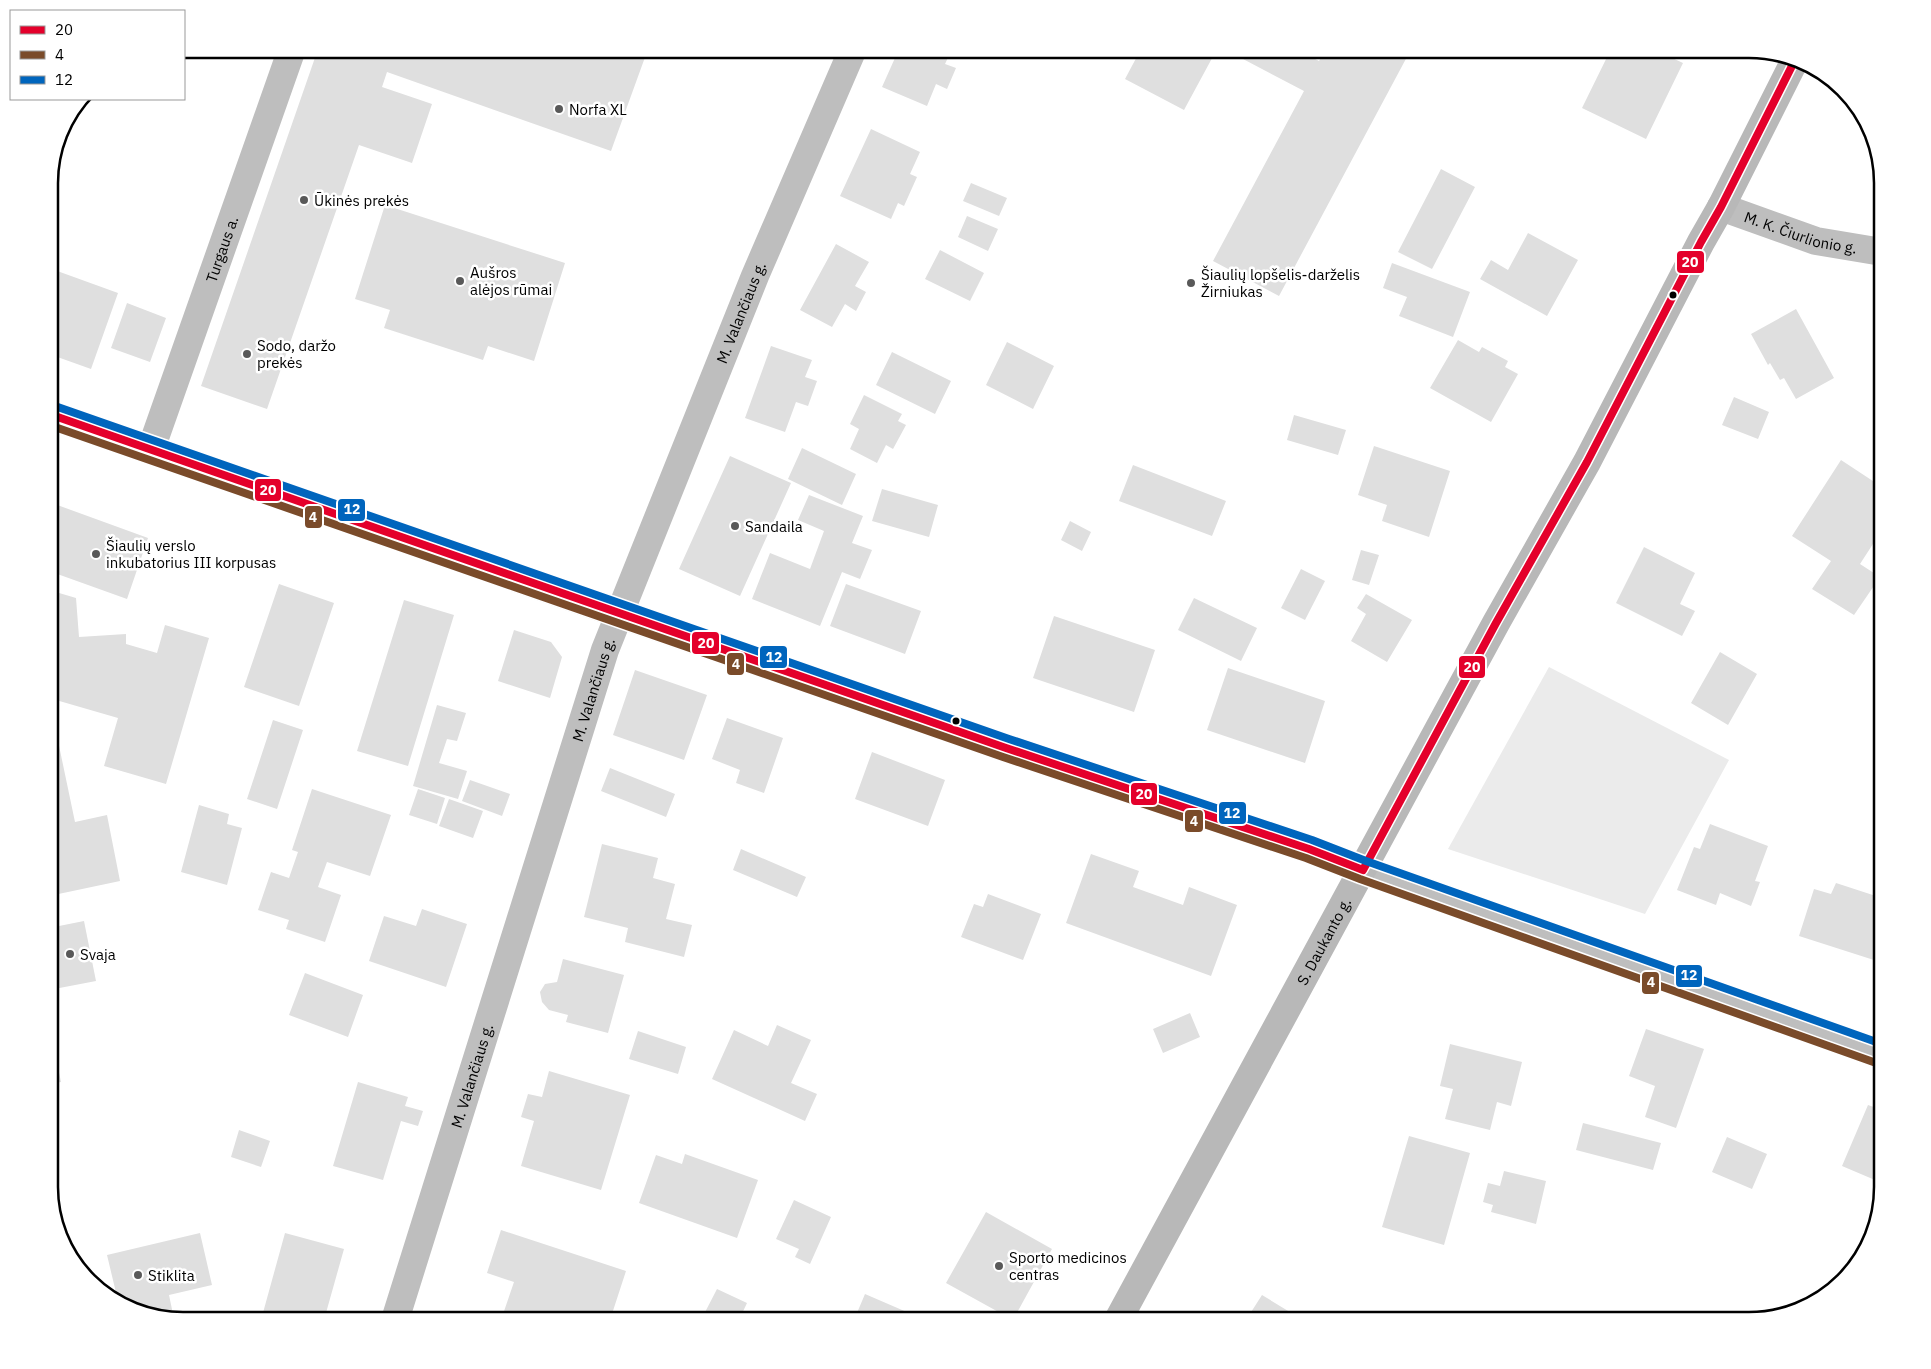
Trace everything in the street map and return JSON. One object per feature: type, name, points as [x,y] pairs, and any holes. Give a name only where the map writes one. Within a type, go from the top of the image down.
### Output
[{"type":"main road","name":"S. Daukanto g.","points":[[1122,1312],[1492,632],[1587,462],[1721,207],[1792,66]]},
{"type":"street","name":"Turgaus a.","points":[[151,449],[289,58]]},
{"type":"street","name":"M. Valančiaus g.","points":[[398,1312],[605,650],[755,276],[849,58]]},
{"type":"street","name":"M. K. Čiurlionio g.","points":[[1721,207],[1816,241],[1874,251]]},
{"type":"street","points":[[58,417],[1006,748],[1309,849],[1363,870],[1874,1051]]},
{"type":"shaded area","points":[[1549,667],[1729,760],[1645,914],[1448,849]]},
{"type":"building","points":[[1137,57],[1212,57],[1184,110],[1125,79]]},
{"type":"building","points":[[1240,57],[1312,57],[1319,61],[1321,57],[1407,57],[1279,296],[1213,261],[1304,91]]},
{"type":"building","points":[[1607,57],[1670,57],[1683,63],[1646,139],[1582,108]]},
{"type":"building","points":[[315,58],[645,58],[611,151],[387,72],[382,87],[432,104],[412,163],[359,145],[267,409],[201,386]]},
{"type":"building","points":[[895,58],[948,58],[945,64],[956,68],[947,89],[936,84],[927,106],[882,87]]},
{"type":"building","points":[[871,129],[920,152],[910,174],[917,177],[904,206],[898,203],[891,219],[840,196]]},
{"type":"building","points":[[1441,169],[1475,187],[1432,269],[1398,252]]},
{"type":"building","points":[[971,183],[1007,198],[999,216],[963,201]]},
{"type":"building","name":"Aušros alėjos rūmai","points":[[385,205],[565,263],[534,361],[488,346],[483,360],[384,328],[390,310],[355,299]]},
{"type":"building","points":[[967,216],[998,229],[988,251],[958,237]]},
{"type":"building","points":[[1528,233],[1578,260],[1547,316],[1480,279],[1491,260],[1508,270]]},
{"type":"building","points":[[836,244],[869,262],[855,286],[866,292],[856,311],[845,304],[832,327],[800,310]]},
{"type":"building","points":[[940,250],[984,273],[970,301],[925,279]]},
{"type":"building","points":[[1392,263],[1470,292],[1453,337],[1399,316],[1407,297],[1383,288]]},
{"type":"building","points":[[58,271],[118,293],[91,369],[58,357]]},
{"type":"building","points":[[127,303],[166,318],[150,362],[111,348]]},
{"type":"building","points":[[1796,309],[1834,378],[1796,399],[1784,378],[1780,380],[1770,363],[1768,365],[1751,334]]},
{"type":"building","points":[[1458,340],[1479,352],[1482,347],[1508,361],[1505,367],[1518,374],[1491,422],[1430,388]]},
{"type":"building","points":[[1007,342],[1054,366],[1033,409],[986,385]]},
{"type":"building","points":[[771,346],[812,360],[805,377],[817,381],[808,406],[796,402],[785,432],[745,418]]},
{"type":"building","points":[[892,352],[951,381],[935,414],[876,385]]},
{"type":"building","points":[[864,395],[902,414],[898,421],[906,425],[893,449],[886,445],[877,463],[850,449],[859,429],[850,424]]},
{"type":"building","points":[[1734,397],[1769,412],[1758,439],[1722,425]]},
{"type":"building","points":[[1294,415],[1346,430],[1338,455],[1287,440]]},
{"type":"building","points":[[1374,446],[1450,471],[1429,537],[1382,521],[1387,505],[1358,495]]},
{"type":"building","points":[[802,448],[856,474],[842,505],[788,479]]},
{"type":"building","name":"Sandaila","points":[[730,456],[791,483],[740,596],[679,569]]},
{"type":"building","points":[[1841,460],[1874,482],[1874,542],[1860,564],[1874,573],[1874,586],[1854,615],[1812,589],[1831,561],[1792,536]]},
{"type":"building","points":[[1133,465],[1226,501],[1212,536],[1119,501]]},
{"type":"building","points":[[882,489],[938,505],[929,537],[872,521]]},
{"type":"building","points":[[809,495],[863,516],[852,543],[872,550],[860,579],[842,572],[820,626],[752,599],[770,553],[810,569],[824,531],[798,520]]},
{"type":"building","name":"Šiaulių verslo inkubatorius III korpusas","points":[[58,505],[148,538],[127,599],[58,574]]},
{"type":"building","points":[[1070,521],[1091,532],[1082,551],[1061,540]]},
{"type":"building","points":[[1644,547],[1695,573],[1680,604],[1695,611],[1682,636],[1616,603]]},
{"type":"building","points":[[1361,550],[1379,555],[1369,585],[1352,580]]},
{"type":"building","points":[[1301,569],[1325,581],[1305,620],[1281,608]]},
{"type":"building","points":[[279,584],[334,603],[299,706],[244,687]]},
{"type":"building","points":[[846,584],[921,611],[905,654],[830,626]]},
{"type":"building","points":[[58,593],[76,598],[79,637],[126,634],[126,644],[157,653],[165,625],[209,638],[166,784],[104,766],[118,718],[58,701]]},
{"type":"building","points":[[1366,594],[1412,620],[1387,662],[1351,641],[1366,614],[1357,608]]},
{"type":"building","points":[[1194,598],[1257,628],[1241,661],[1178,630]]},
{"type":"building","points":[[404,600],[454,615],[408,766],[357,751]]},
{"type":"building","points":[[1054,616],[1155,650],[1134,712],[1033,678]]},
{"type":"building","points":[[514,630],[551,642],[562,657],[550,698],[498,681]]},
{"type":"building","points":[[1720,652],[1757,674],[1728,725],[1691,703]]},
{"type":"building","points":[[1228,668],[1325,701],[1305,763],[1207,730]]},
{"type":"building","points":[[635,670],[707,695],[684,760],[613,735]]},
{"type":"building","points":[[437,705],[466,713],[457,741],[447,739],[439,763],[467,771],[458,799],[413,786]]},
{"type":"building","points":[[727,718],[783,738],[764,793],[736,783],[740,770],[712,759]]},
{"type":"building","points":[[273,720],[303,730],[277,809],[247,799]]},
{"type":"building","points":[[58,741],[75,822],[107,815],[120,881],[58,894]]},
{"type":"building","points":[[872,752],[945,780],[928,826],[855,799]]},
{"type":"building","points":[[610,768],[675,794],[666,817],[601,791]]},
{"type":"building","points":[[470,780],[510,794],[502,816],[462,801]]},
{"type":"building","points":[[312,789],[391,815],[370,876],[327,862],[318,887],[341,895],[325,942],[286,929],[289,920],[258,910],[271,872],[289,878],[298,852],[292,850]]},
{"type":"building","points":[[418,789],[445,798],[437,824],[409,815]]},
{"type":"building","points":[[449,799],[483,811],[473,838],[439,826]]},
{"type":"building","points":[[199,805],[229,814],[227,824],[242,828],[227,885],[181,872]]},
{"type":"building","points":[[1710,824],[1768,846],[1755,881],[1760,882],[1751,906],[1720,893],[1716,905],[1677,890],[1694,847],[1700,849]]},
{"type":"building","points":[[602,844],[658,858],[653,878],[675,884],[666,919],[692,925],[684,957],[625,942],[628,928],[584,917]]},
{"type":"building","points":[[741,849],[806,877],[797,897],[733,870]]},
{"type":"building","points":[[1091,854],[1139,871],[1133,887],[1183,905],[1189,887],[1237,905],[1211,976],[1066,923]]},
{"type":"building","points":[[1836,883],[1874,895],[1874,960],[1799,936],[1814,889],[1831,894]]},
{"type":"building","points":[[988,894],[1041,914],[1023,960],[961,937],[974,904],[983,907]]},
{"type":"building","points":[[422,909],[467,924],[446,987],[369,961],[384,916],[416,926]]},
{"type":"building","name":"Svaja","points":[[84,921],[96,981],[58,988],[58,926]]},
{"type":"building","points":[[563,959],[624,975],[608,1033],[566,1022],[568,1015],[549,1010],[542,1002],[540,992],[545,984],[557,982]]},
{"type":"building","points":[[305,973],[363,995],[348,1037],[289,1015]]},
{"type":"building","points":[[1190,1013],[1200,1037],[1163,1053],[1153,1029]]},
{"type":"building","points":[[777,1025],[811,1040],[791,1083],[817,1094],[805,1121],[712,1079],[734,1030],[768,1046]]},
{"type":"building","points":[[1646,1029],[1704,1049],[1676,1128],[1645,1117],[1655,1086],[1629,1076]]},
{"type":"building","points":[[638,1031],[686,1047],[678,1074],[629,1059]]},
{"type":"building","points":[[1450,1044],[1522,1062],[1511,1106],[1497,1102],[1490,1130],[1445,1119],[1453,1089],[1440,1086]]},
{"type":"building","points":[[58,1068],[61,1082],[58,1082]]},
{"type":"building","points":[[549,1071],[630,1095],[601,1190],[521,1166],[534,1121],[521,1117],[528,1094],[542,1097]]},
{"type":"building","points":[[358,1082],[408,1097],[405,1106],[423,1111],[418,1126],[401,1121],[383,1180],[333,1166]]},
{"type":"building","points":[[1868,1105],[1874,1107],[1874,1180],[1842,1166]]},
{"type":"building","points":[[1583,1123],[1661,1143],[1653,1170],[1576,1150]]},
{"type":"building","points":[[239,1130],[270,1141],[261,1167],[231,1157]]},
{"type":"building","points":[[1409,1136],[1470,1153],[1444,1245],[1382,1227]]},
{"type":"building","points":[[1727,1137],[1767,1154],[1752,1189],[1712,1172]]},
{"type":"building","points":[[685,1154],[758,1180],[737,1238],[639,1203],[656,1155],[682,1164]]},
{"type":"building","points":[[1504,1171],[1546,1181],[1536,1224],[1491,1212],[1493,1205],[1483,1202],[1488,1183],[1500,1186]]},
{"type":"building","points":[[794,1200],[831,1217],[810,1264],[795,1257],[799,1249],[776,1239]]},
{"type":"building","name":"Sporto medicinos centras","points":[[986,1212],[1052,1249],[1017,1312],[999,1312],[946,1283]]},
{"type":"building","points":[[501,1230],[626,1271],[613,1312],[504,1312],[514,1282],[487,1273]]},
{"type":"building","points":[[200,1233],[212,1285],[169,1295],[172,1311],[143,1305],[116,1292],[107,1255]]},
{"type":"building","points":[[285,1233],[344,1249],[326,1312],[263,1312]]},
{"type":"building","points":[[717,1289],[747,1303],[743,1312],[705,1312]]},
{"type":"building","points":[[865,1294],[907,1312],[857,1312]]},
{"type":"building","points":[[1262,1295],[1290,1312],[1251,1312]]},
{"type":"transit line","name":"20","points":[[1363,870],[1496,623],[1587,462],[1721,207],[1792,66]]},
{"type":"transit line","name":"12","points":[[58,407],[1009,739],[1312,840],[1366,861],[1874,1041]]},
{"type":"transit line","name":"20","points":[[58,417],[1006,748],[1309,849],[1363,870]]},
{"type":"transit line","name":"4","points":[[58,428],[1003,757],[1306,858],[1874,1062]]},
{"type":"place","name":"Norfa XL","points":[[559,109]]},
{"type":"place","name":"Ūkinės prekės","points":[[304,200]]},
{"type":"place","name":"Aušros alėjos rūmai","points":[[460,281]]},
{"type":"place","name":"Šiaulių lopšelis-darželis Žirniukas","points":[[1191,283]]},
{"type":"place","name":"Sodo, daržo prekės","points":[[247,354]]},
{"type":"place","name":"Sandaila","points":[[735,526]]},
{"type":"place","name":"Šiaulių verslo inkubatorius III korpusas","points":[[96,554]]},
{"type":"place","name":"Svaja","points":[[70,954]]},
{"type":"place","name":"Sporto medicinos centras","points":[[999,1266]]},
{"type":"place","name":"Stiklita","points":[[138,1275]]}]
